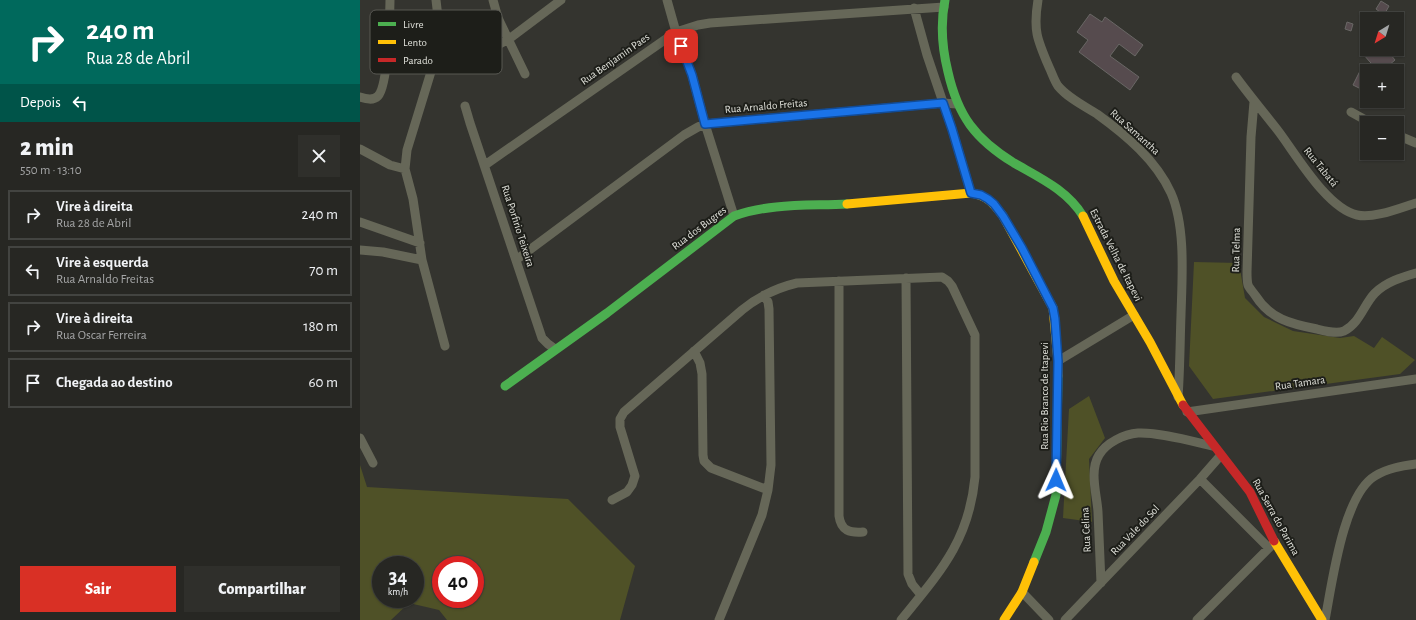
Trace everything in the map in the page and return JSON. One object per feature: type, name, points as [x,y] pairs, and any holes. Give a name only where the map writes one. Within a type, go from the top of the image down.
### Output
[{"type":"street","points":[[389,10],[390,0]]},
{"type":"street","points":[[436,0],[437,10]]},
{"type":"street","points":[[493,0],[496,10]]},
{"type":"street","points":[[502,43],[561,0]]},
{"type":"street","points":[[667,0],[676,32],[692,75],[705,124],[734,216]]},
{"type":"street","name":"Rua Samantha","points":[[1038,0],[1034,18],[1035,31],[1039,45],[1058,85],[1065,93],[1098,115],[1132,143],[1155,167],[1170,191],[1175,203],[1182,245],[1178,398]]},
{"type":"street","name":"Rua Benjamin Paes","points":[[485,165],[676,32],[710,23],[914,8],[944,3]]},
{"type":"street","name":"Estrada Velha de Itapevi","points":[[944,3],[941,25],[942,40],[948,74],[957,104],[969,124],[981,138],[995,150],[1059,190],[1075,203],[1090,228],[1109,272],[1150,342],[1178,398],[1187,412]]},
{"type":"street","points":[[914,8],[971,193]]},
{"type":"street","points":[[502,26],[525,74]]},
{"type":"street","points":[[360,97],[369,100],[378,96],[381,91],[385,74]]},
{"type":"street","points":[[430,74],[412,129],[407,150],[405,170],[413,199],[422,260],[445,346]]},
{"type":"street","name":"Rua Tabatá","points":[[1236,77],[1278,131],[1315,183],[1334,202],[1347,212],[1358,216],[1371,215],[1416,203]]},
{"type":"street","name":"Rua Telma","points":[[1254,102],[1251,137],[1246,272],[1248,285],[1258,301],[1277,318],[1287,322],[1325,331],[1339,332],[1350,327],[1355,322],[1369,300],[1379,289],[1392,281],[1416,273]]},
{"type":"street","name":"Rua Arnaldo Freitas","points":[[516,260],[684,135],[705,124],[943,103],[957,104]]},
{"type":"street","name":"Rua Porfirio Teixeira","points":[[465,106],[542,338],[555,349]]},
{"type":"street","points":[[1351,112],[1360,117]]},
{"type":"street","points":[[1404,138],[1416,143]]},
{"type":"street","points":[[360,149],[390,165],[405,170]]},
{"type":"street","name":"Rua dos Bugres","points":[[505,386],[607,313],[734,216],[744,212],[771,208],[834,205],[971,193]]},
{"type":"street","name":"Rua Rio Branco de Itapevi","points":[[971,193],[981,195],[994,204],[1022,248],[1048,297],[1053,308],[1055,319],[1058,361],[1056,495],[1046,532],[1022,592],[1004,620]]},
{"type":"street","points":[[360,222],[420,243]]},
{"type":"street","points":[[360,250],[383,252],[422,260]]},
{"type":"street","points":[[612,500],[626,492],[632,485],[635,476],[620,427],[622,415],[694,351],[745,308],[764,295],[797,283],[938,277],[948,281],[952,286],[975,335],[975,477],[972,503],[956,547],[944,566],[901,620]]},
{"type":"street","points":[[906,278],[908,574],[912,584],[921,595]]},
{"type":"street","points":[[839,281],[839,516],[843,526],[849,532],[863,532]]},
{"type":"street","points":[[719,620],[762,515],[768,490],[771,465],[769,309],[768,302],[764,295]]},
{"type":"street","points":[[1058,361],[1134,315]]},
{"type":"street","points":[[694,351],[700,363],[702,374],[704,461],[711,468],[768,490]]},
{"type":"street","name":"Rua Tamara","points":[[1187,412],[1416,378]]},
{"type":"street","name":"Rua Serra do Parima","points":[[1187,412],[1250,492],[1272,545],[1323,620]]},
{"type":"street","name":"Rua Celina","points":[[1101,583],[1098,511],[1094,476],[1098,455],[1106,446],[1116,440],[1136,433],[1151,433],[1213,446]]},
{"type":"street","points":[[360,438],[374,463]]},
{"type":"street","name":"Rua Vale do Sol","points":[[1065,620],[1200,479],[1221,454]]},
{"type":"street","points":[[1323,620],[1341,541],[1347,520],[1356,498],[1363,487],[1374,476],[1386,471],[1416,464]]},
{"type":"street","points":[[1197,620],[1272,545],[1200,479]]},
{"type":"street","points":[[1022,592],[1048,620]]},
{"type":"green space","points":[[1194,262],[1239,263],[1245,298],[1264,317],[1293,331],[1340,338],[1354,336],[1374,348],[1382,337],[1415,360],[1400,374],[1213,399],[1189,366]]},
{"type":"green space","points":[[1089,396],[1105,438],[1089,459],[1092,522],[1063,518],[1069,409]]},
{"type":"green space","points":[[360,465],[367,487],[568,499],[635,566],[620,620],[447,620],[439,610],[424,606],[424,556],[372,556],[372,608],[404,608],[391,620],[360,620]]},
{"type":"building","points":[[1381,1],[1389,6],[1386,12],[1380,12],[1376,9]]},
{"type":"building","points":[[1090,14],[1102,22],[1105,17],[1143,45],[1135,56],[1119,44],[1110,56],[1139,77],[1130,90],[1079,52],[1088,40],[1077,32]]},
{"type":"building","points":[[1347,22],[1353,24],[1351,31],[1345,29]]},
{"type":"building","points":[[1365,56],[1392,56],[1395,60],[1390,64],[1372,64]]},
{"type":"building","points":[[1360,71],[1360,88],[1353,85]]},
{"type":"traffic: fast","points":[[945,0],[942,27],[946,63],[957,101],[970,125],[1000,154],[1061,192],[1077,207],[1083,216]]},
{"type":"traffic: fast","points":[[505,386],[607,313],[734,216],[776,207],[847,204]]},
{"type":"traffic: fast","points":[[1034,562],[1046,532],[1056,495],[1058,376]]},
{"type":"traffic: slow","points":[[847,204],[971,193],[982,196],[990,201],[1003,216],[1053,308],[1058,376]]},
{"type":"traffic: slow","points":[[1083,216],[1114,281],[1150,342],[1183,405]]},
{"type":"traffic: slow","points":[[1274,541],[1322,620]]},
{"type":"traffic: slow","points":[[1004,620],[1022,592],[1034,562]]},
{"type":"traffic: jam","points":[[1183,405],[1250,492],[1274,541]]},
{"type":"route","points":[[681,46],[692,75],[705,124],[943,103],[971,193],[981,195],[988,199],[1003,216],[1022,248],[1053,308],[1058,361],[1056,480]]}]
